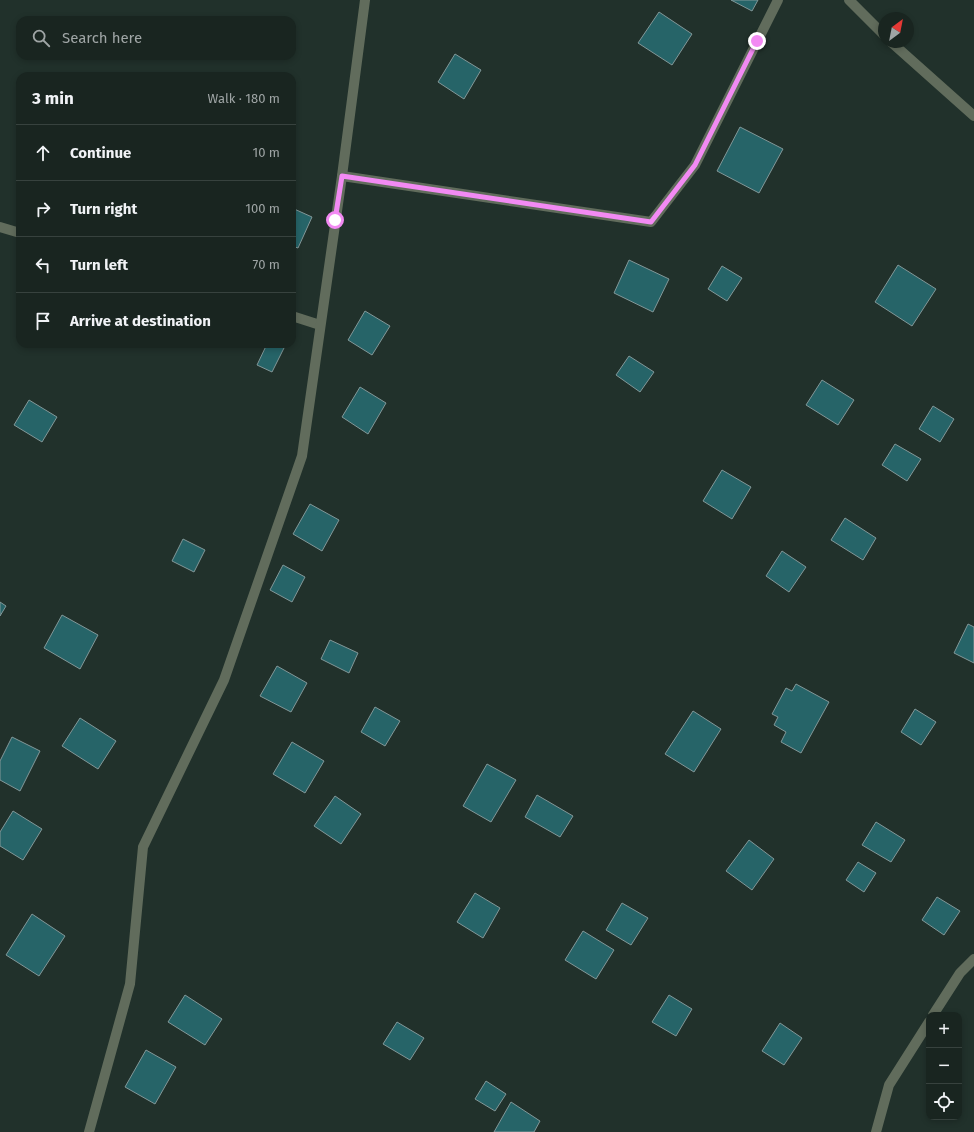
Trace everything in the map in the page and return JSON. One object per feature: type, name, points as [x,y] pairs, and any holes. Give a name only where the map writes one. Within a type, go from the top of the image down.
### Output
[{"type":"street","points":[[89,1132],[130,984],[143,847],[224,680],[302,456],[342,176],[365,0]]},
{"type":"street","points":[[342,176],[651,222],[695,165],[778,0]]},
{"type":"street","points":[[849,0],[878,29]]},
{"type":"street","points":[[898,48],[974,116]]},
{"type":"street","points":[[0,227],[16,232]]},
{"type":"street","points":[[296,317],[320,324]]},
{"type":"street","points":[[935,1012],[960,973],[974,959]]},
{"type":"street","points":[[876,1132],[889,1085],[926,1027]]},
{"type":"building","points":[[731,0],[758,0],[752,11]]},
{"type":"building","points":[[659,12],[692,34],[672,65],[638,43]]},
{"type":"building","points":[[455,54],[481,70],[464,99],[438,82]]},
{"type":"building","points":[[740,127],[783,149],[759,193],[717,171]]},
{"type":"building","points":[[296,210],[312,217],[298,248],[296,247]]},
{"type":"building","points":[[629,260],[669,279],[653,312],[614,293]]},
{"type":"building","points":[[898,265],[936,289],[912,326],[875,302]]},
{"type":"building","points":[[722,266],[742,278],[727,301],[708,289]]},
{"type":"building","points":[[365,311],[390,326],[372,355],[348,340]]},
{"type":"building","points":[[265,348],[284,348],[272,372],[257,365]]},
{"type":"building","points":[[629,356],[654,372],[640,392],[616,375]]},
{"type":"building","points":[[822,380],[854,400],[838,425],[806,405]]},
{"type":"building","points":[[360,387],[386,403],[368,434],[342,417]]},
{"type":"building","points":[[29,400],[57,417],[42,442],[14,425]]},
{"type":"building","points":[[933,406],[954,419],[940,442],[919,429]]},
{"type":"building","points":[[895,444],[921,459],[907,481],[882,465]]},
{"type":"building","points":[[722,470],[751,487],[732,519],[703,501]]},
{"type":"building","points":[[310,504],[339,520],[322,551],[293,534]]},
{"type":"building","points":[[845,518],[876,538],[863,560],[831,540]]},
{"type":"building","points":[[183,539],[205,550],[194,572],[172,561]]},
{"type":"building","points":[[782,551],[806,567],[789,592],[766,576]]},
{"type":"building","points":[[283,565],[305,577],[292,602],[270,590]]},
{"type":"building","points":[[0,602],[6,606],[0,616]]},
{"type":"building","points":[[62,615],[98,635],[80,669],[44,648]]},
{"type":"building","points":[[968,624],[974,627],[974,663],[954,653]]},
{"type":"building","points":[[330,640],[358,653],[349,673],[321,659]]},
{"type":"building","points":[[277,666],[307,683],[291,712],[260,696]]},
{"type":"building","points":[[796,684],[829,702],[801,753],[781,742],[786,732],[774,725],[778,717],[772,714],[786,688],[792,691]]},
{"type":"building","points":[[375,707],[400,721],[385,746],[361,732]]},
{"type":"building","points":[[915,709],[936,722],[921,745],[901,732]]},
{"type":"building","points":[[693,711],[721,729],[694,772],[665,754]]},
{"type":"building","points":[[80,718],[116,741],[98,769],[62,746]]},
{"type":"building","points":[[12,737],[40,751],[20,791],[0,780],[0,761]]},
{"type":"building","points":[[292,742],[324,761],[305,793],[273,774]]},
{"type":"building","points":[[487,764],[516,780],[491,822],[463,806]]},
{"type":"building","points":[[537,795],[573,816],[560,837],[525,817]]},
{"type":"building","points":[[335,796],[361,814],[341,844],[314,826]]},
{"type":"building","points":[[13,811],[42,829],[23,860],[0,846],[0,832]]},
{"type":"building","points":[[876,822],[905,840],[891,862],[862,845]]},
{"type":"building","points":[[749,840],[774,859],[752,890],[726,871]]},
{"type":"building","points":[[858,862],[876,873],[864,892],[846,880]]},
{"type":"building","points":[[475,893],[500,908],[483,938],[457,922]]},
{"type":"building","points":[[937,897],[960,911],[944,935],[922,920]]},
{"type":"building","points":[[622,903],[648,918],[631,945],[606,930]]},
{"type":"building","points":[[32,914],[65,936],[39,976],[6,955]]},
{"type":"building","points":[[583,931],[614,950],[596,979],[565,960]]},
{"type":"building","points":[[185,995],[222,1019],[205,1045],[168,1022]]},
{"type":"building","points":[[669,995],[692,1009],[676,1036],[652,1022]]},
{"type":"building","points":[[397,1022],[424,1038],[410,1060],[383,1044]]},
{"type":"building","points":[[780,1023],[802,1038],[784,1065],[762,1051]]},
{"type":"building","points":[[146,1050],[176,1067],[155,1104],[125,1087]]},
{"type":"building","points":[[486,1081],[506,1094],[495,1111],[475,1099]]},
{"type":"building","points":[[511,1102],[540,1121],[534,1132],[494,1132]]},
{"type":"route","points":[[335,220],[342,176],[651,222],[695,165],[757,41]]}]
